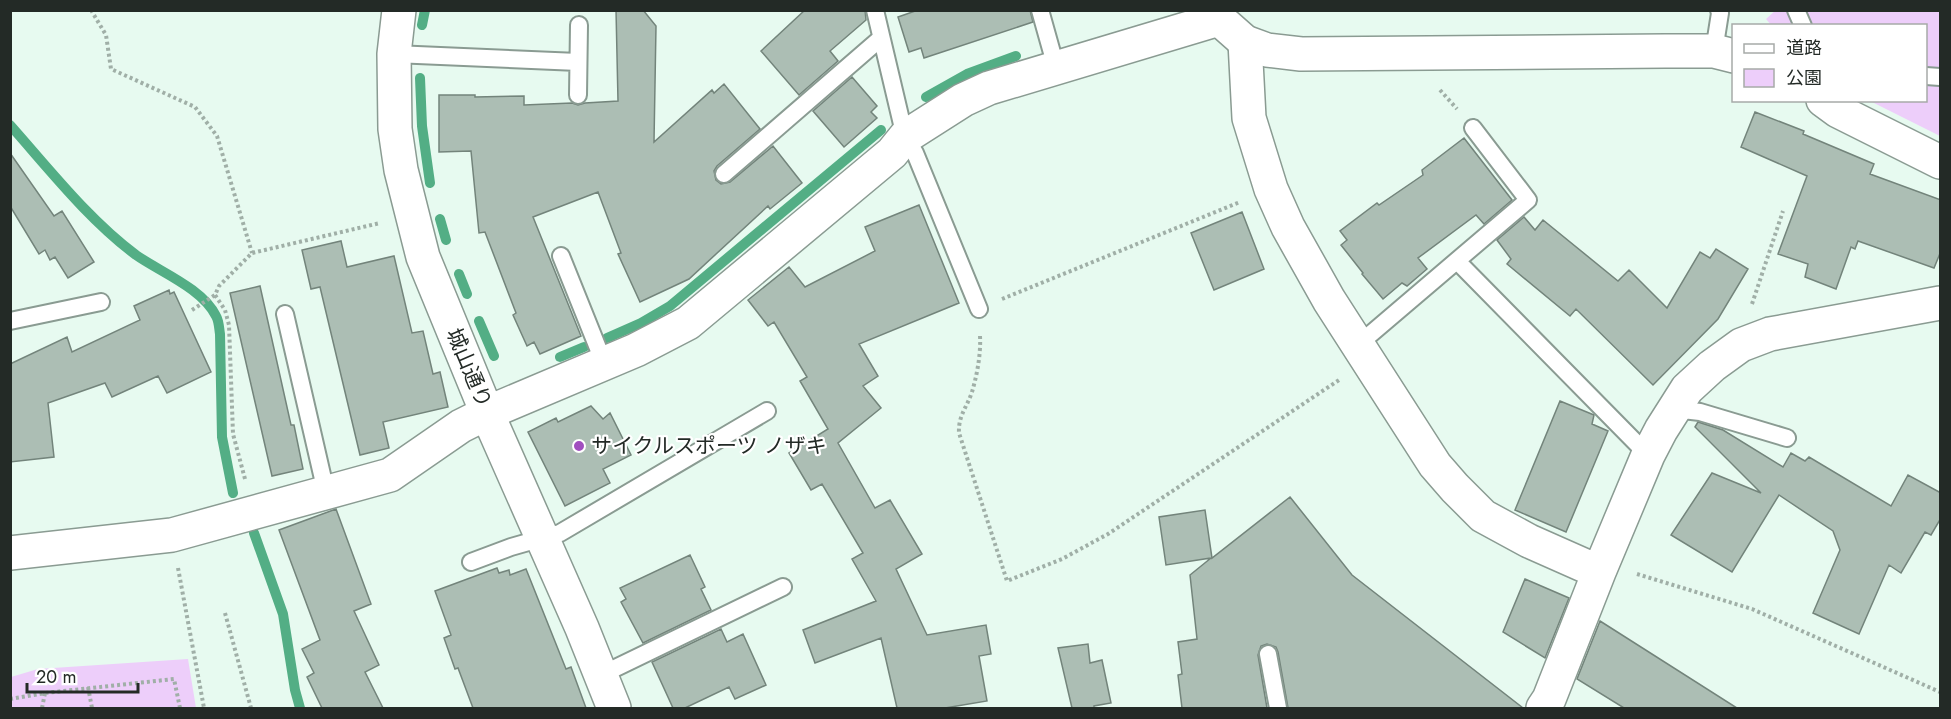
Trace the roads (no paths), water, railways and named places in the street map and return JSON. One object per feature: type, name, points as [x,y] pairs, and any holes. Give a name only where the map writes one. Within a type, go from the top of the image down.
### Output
[{"type":"street","name":"城山通り","points":[[399,10],[394,54],[395,129],[401,170],[423,257],[487,413],[615,708]]},
{"type":"street","points":[[10,553],[172,535],[390,475],[461,426],[636,350],[688,322],[892,153],[905,137],[971,96],[989,88],[1217,15],[1245,42],[1267,50],[1300,54],[1724,54]]},
{"type":"street","points":[[1245,42],[1249,118],[1271,189],[1303,256],[1435,465],[1483,516],[1529,541],[1599,572]]},
{"type":"street","points":[[1826,102],[1838,111],[1941,162]]},
{"type":"street","points":[[1552,705],[1599,572],[1648,455],[1687,389],[1712,366],[1741,345],[1770,334],[1941,303]]},
{"type":"lane","points":[[875,10],[905,137],[915,153],[978,309]]},
{"type":"lane","points":[[1040,10],[1056,67]]},
{"type":"lane","points":[[1796,10],[1802,24]]},
{"type":"lane","points":[[1720,11],[1724,54]]},
{"type":"lane","points":[[578,95],[579,25]]},
{"type":"lane","points":[[723,174],[881,38]]},
{"type":"lane","points":[[394,54],[578,62]]},
{"type":"lane","points":[[1363,352],[1457,261],[1528,200],[1473,128]]},
{"type":"lane","points":[[561,256],[604,363]]},
{"type":"lane","points":[[1457,261],[1648,455]]},
{"type":"lane","points":[[10,321],[101,302]]},
{"type":"lane","points":[[285,314],[326,492]]},
{"type":"lane","points":[[1674,409],[1700,412],[1787,438]]},
{"type":"lane","points":[[471,561],[560,533],[767,411]]},
{"type":"lane","points":[[601,675],[783,587]]},
{"type":"lane","points":[[1268,654],[1278,708]]},
{"type":"waterway","points":[[422,25],[425,10]]},
{"type":"waterway","points":[[926,97],[967,74],[1016,56]]},
{"type":"waterway","points":[[420,78],[422,126],[430,183]]},
{"type":"waterway","points":[[10,125],[70,193],[118,241],[136,255],[180,281],[210,306],[216,316],[220,334],[222,437],[233,493]]},
{"type":"waterway","points":[[607,338],[641,323],[670,306],[881,130]]},
{"type":"waterway","points":[[440,219],[446,240]]},
{"type":"waterway","points":[[459,274],[467,294]]},
{"type":"waterway","points":[[479,321],[494,356]]},
{"type":"waterway","points":[[560,357],[584,347]]},
{"type":"waterway","points":[[254,533],[283,614],[300,708]]},
{"type":"place","name":"サイクルスポーツ ノザキ","points":[[579,446]]}]
